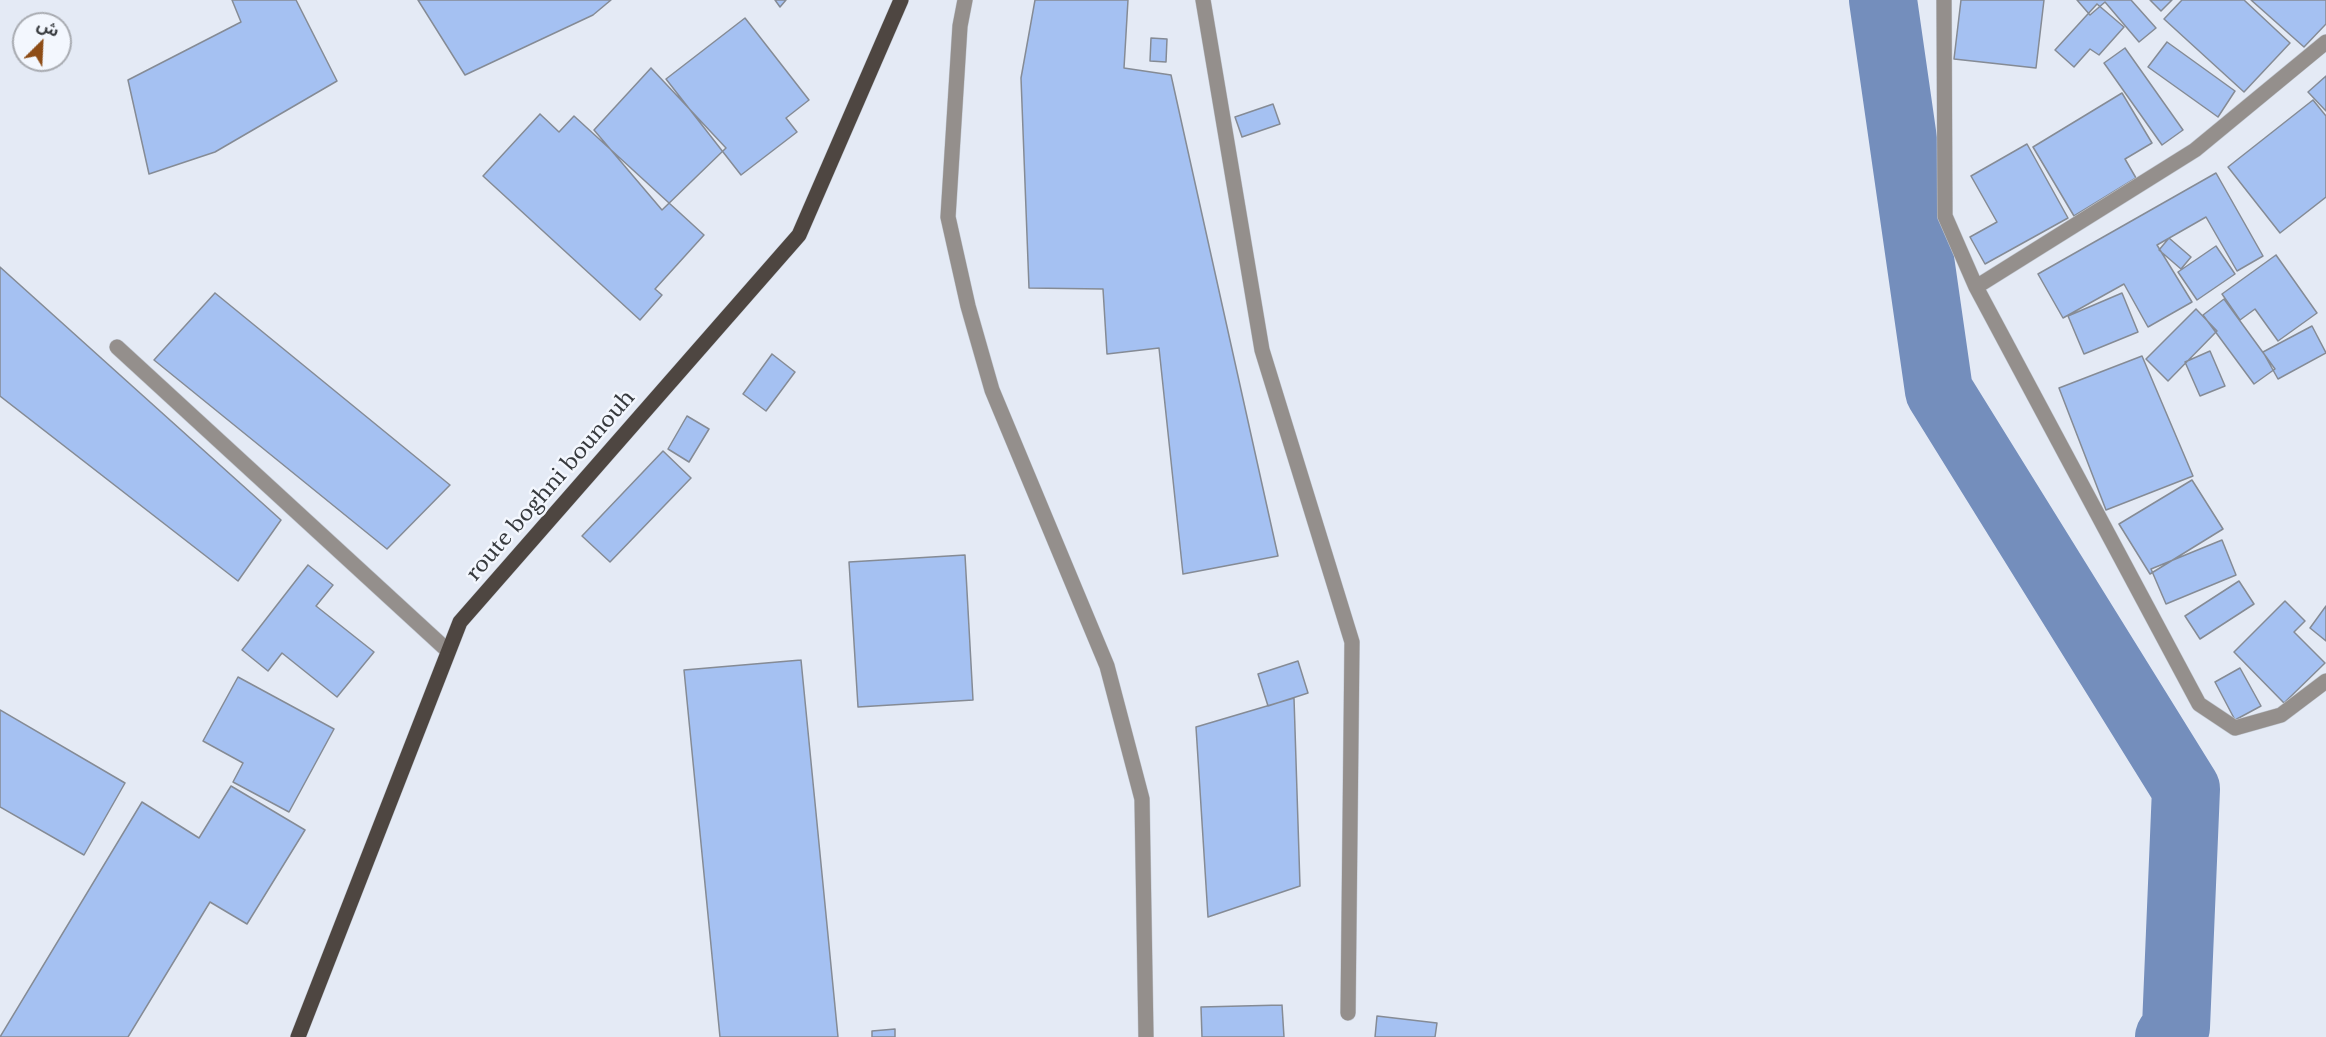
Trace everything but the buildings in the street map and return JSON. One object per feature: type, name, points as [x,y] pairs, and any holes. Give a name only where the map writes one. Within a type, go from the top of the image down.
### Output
[{"type":"main road","name":"route boghni bounouh","points":[[297,1037],[460,622],[799,235],[901,0]]},
{"type":"street","points":[[965,0],[960,26],[948,217],[968,306],[992,390],[1107,666],[1142,800],[1146,1037]]},
{"type":"street","points":[[1203,0],[1262,350],[1352,642],[1348,1013]]},
{"type":"street","points":[[1944,0],[1945,216],[1976,287],[2199,704],[2235,728],[2281,715],[2326,681]]},
{"type":"street","points":[[1976,287],[2195,150],[2326,42]]},
{"type":"street","points":[[117,346],[448,651]]},
{"type":"waterway","points":[[1883,0],[1939,391],[2186,789],[2176,1027],[2169,1037]]}]
